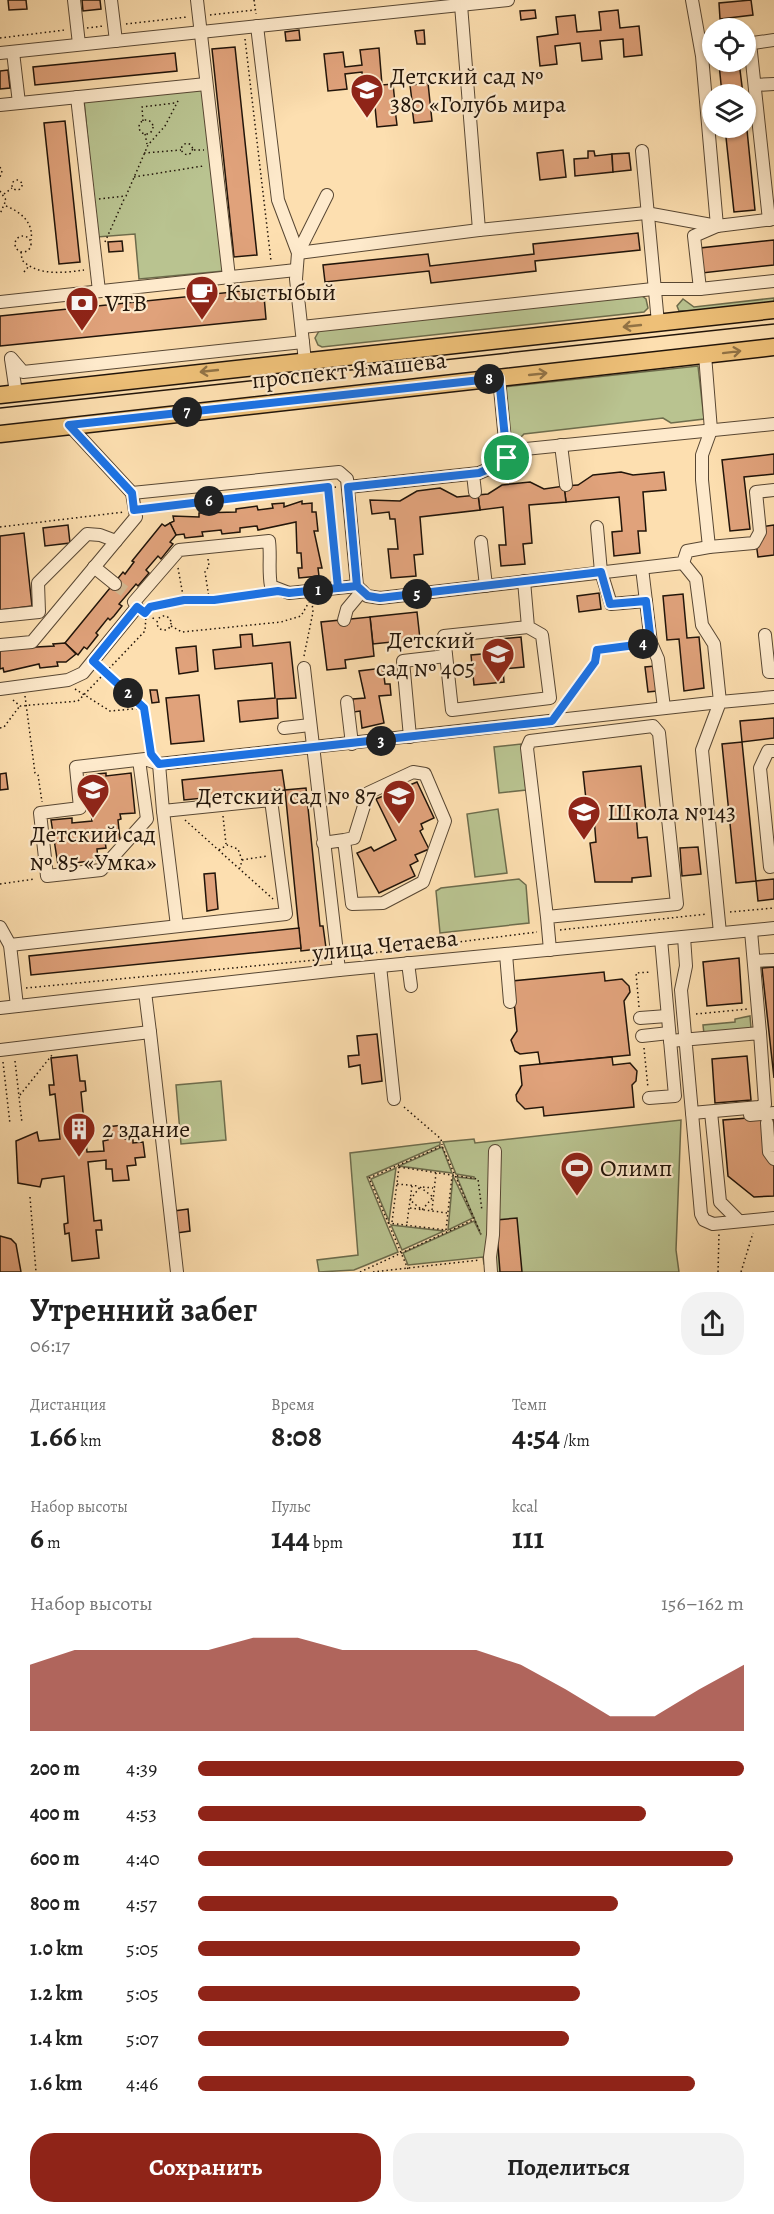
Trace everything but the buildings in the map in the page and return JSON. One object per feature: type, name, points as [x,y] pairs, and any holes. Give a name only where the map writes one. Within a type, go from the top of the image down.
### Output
[{"type":"main road","name":"проспект Ямашева","points":[[8,394],[774,310]]},
{"type":"main road","name":"проспект Ямашева","points":[[0,434],[774,347]]},
{"type":"street","points":[[74,0],[79,45]]},
{"type":"street","points":[[111,0],[116,41]]},
{"type":"street","points":[[197,0],[230,277]]},
{"type":"street","points":[[19,103],[6,52],[243,28],[257,22],[508,0]]},
{"type":"street","points":[[692,0],[702,36]]},
{"type":"street","points":[[461,5],[478,230]]},
{"type":"street","points":[[257,22],[278,200],[298,253]]},
{"type":"street","points":[[756,43],[774,40]]},
{"type":"street","points":[[708,72],[717,226]]},
{"type":"street","points":[[0,105],[206,84]]},
{"type":"street","points":[[756,85],[774,84]]},
{"type":"street","points":[[298,253],[478,230],[646,213],[717,226],[772,220],[756,93]]},
{"type":"street","points":[[77,97],[99,291]]},
{"type":"street","points":[[642,151],[653,289],[658,323]]},
{"type":"street","points":[[305,361],[296,270],[298,253],[327,195]]},
{"type":"street","points":[[700,289],[694,236],[717,226]]},
{"type":"street","points":[[0,302],[296,270]]},
{"type":"street","points":[[302,327],[653,289],[700,289],[774,281]]},
{"type":"street","points":[[5,358],[23,372],[303,342]]},
{"type":"street","points":[[705,356],[711,430],[702,455],[702,472],[709,547]]},
{"type":"street","points":[[5,358],[8,394]]},
{"type":"street","points":[[343,487],[473,474],[507,461],[499,378]]},
{"type":"street","points":[[506,451],[774,424]]},
{"type":"street","points":[[0,645],[32,642],[136,517],[132,493],[69,425]]},
{"type":"street","points":[[561,446],[566,484]]},
{"type":"street","points":[[132,493],[339,472],[347,479],[343,487],[359,588],[347,609],[344,620]]},
{"type":"street","points":[[473,474],[475,492]]},
{"type":"street","points":[[683,563],[687,550],[754,543],[760,532],[756,492],[774,490]]},
{"type":"street","points":[[597,527],[601,572],[610,604],[646,601]]},
{"type":"street","points":[[0,616],[39,612],[38,583],[87,534],[100,534],[116,541]]},
{"type":"street","points":[[0,689],[64,681],[83,673],[137,607],[131,598],[179,550],[269,541],[271,559],[268,565],[271,586],[278,591],[289,593],[359,588],[368,596],[380,598],[683,563]]},
{"type":"street","points":[[481,542],[486,586]]},
{"type":"street","points":[[354,550],[367,549]]},
{"type":"street","points":[[683,563],[696,579],[702,625],[714,645],[720,702],[702,750],[720,933]]},
{"type":"street","points":[[94,567],[115,584]]},
{"type":"street","points":[[642,568],[651,643],[658,659],[664,708]]},
{"type":"street","points":[[524,581],[528,627]]},
{"type":"street","points":[[528,627],[542,635],[550,698],[452,710],[444,636],[528,627]]},
{"type":"street","points":[[765,635],[769,672],[774,672]]},
{"type":"street","points":[[410,738],[403,661],[446,656]]},
{"type":"street","points":[[304,668],[338,964]]},
{"type":"street","points":[[139,760],[147,819],[100,870],[47,876],[40,813],[80,808],[76,767],[139,760],[149,759],[159,764],[312,749],[774,697]]},
{"type":"street","points":[[347,702],[352,744]]},
{"type":"street","points":[[284,728],[310,725]]},
{"type":"street","points":[[547,917],[677,904],[659,733],[653,726],[530,741],[527,748],[550,950]]},
{"type":"street","points":[[774,751],[768,751],[760,768],[770,867],[774,866]]},
{"type":"street","points":[[159,764],[168,810],[177,926]]},
{"type":"street","points":[[323,843],[354,838],[368,793],[413,772],[425,774],[445,821],[423,882],[383,903],[352,904],[344,840]]},
{"type":"street","points":[[10,945],[286,914],[271,800],[168,810]]},
{"type":"street","points":[[0,927],[10,945],[17,1006]]},
{"type":"street","name":"улица Четаева","points":[[0,1008],[145,992],[338,964],[380,966],[774,928]]},
{"type":"street","points":[[692,1117],[759,1107],[765,1104],[751,931]]},
{"type":"street","points":[[684,937],[686,966],[681,986],[701,1214],[706,1222],[719,1223],[774,1218]]},
{"type":"street","points":[[649,1098],[675,1096],[661,939]]},
{"type":"street","points":[[506,954],[510,1002]]},
{"type":"street","points":[[754,961],[774,960]]},
{"type":"street","points":[[408,963],[411,986]]},
{"type":"street","points":[[380,966],[394,1099]]},
{"type":"street","points":[[145,992],[177,1272]]},
{"type":"street","points":[[640,1018],[668,1016]]},
{"type":"street","points":[[5,1049],[150,1032]]},
{"type":"street","points":[[642,1036],[685,1040],[760,1034]]},
{"type":"street","points":[[711,1115],[770,1118],[770,1152],[774,1159]]},
{"type":"street","points":[[711,1115],[720,1202],[739,1221]]},
{"type":"street","points":[[491,1272],[495,1151]]},
{"type":"path","points":[[254,0],[257,22]]},
{"type":"path","points":[[0,38],[255,10]]},
{"type":"path","points":[[242,11],[273,272]]},
{"type":"path","points":[[94,246],[104,244],[147,147],[165,126],[185,86]]},
{"type":"path","points":[[147,147],[145,133],[140,127],[143,121],[142,107],[176,103]]},
{"type":"path","points":[[143,121],[150,121],[153,126],[151,132],[145,133]]},
{"type":"path","points":[[144,153],[181,150]]},
{"type":"path","points":[[132,177],[216,164]]},
{"type":"path","points":[[0,168],[2,174],[0,177]]},
{"type":"path","points":[[4,195],[12,188]]},
{"type":"path","points":[[0,191],[4,195],[6,206],[0,214]]},
{"type":"path","points":[[89,200],[126,196]]},
{"type":"path","points":[[6,206],[20,212],[31,229],[31,248],[21,252]]},
{"type":"path","points":[[31,240],[25,236],[16,240],[16,247],[21,252],[22,260],[29,266],[39,270],[66,273],[96,268]]},
{"type":"path","points":[[24,272],[29,266]]},
{"type":"path","points":[[328,487],[338,588]]},
{"type":"path","points":[[0,527],[343,487]]},
{"type":"path","points":[[207,547],[209,566],[205,572],[209,599]]},
{"type":"path","points":[[170,558],[179,571],[184,600]]},
{"type":"path","points":[[278,591],[184,600],[150,607],[145,613],[158,620],[167,617],[171,626],[182,632],[281,622],[301,616],[311,598],[313,612],[304,668]]},
{"type":"path","points":[[158,620],[160,629],[167,630],[171,626]]},
{"type":"path","points":[[552,721],[595,662],[597,650],[651,643]]},
{"type":"path","points":[[93,661],[144,708],[151,754],[159,764]]},
{"type":"path","points":[[64,681],[110,711],[144,708]]},
{"type":"path","points":[[24,686],[34,773],[38,775],[43,807],[49,812]]},
{"type":"path","points":[[0,728],[4,727],[20,706]]},
{"type":"path","points":[[221,805],[227,845]]},
{"type":"path","points":[[168,810],[218,850],[286,910]]},
{"type":"path","points":[[218,850],[227,845],[238,849],[242,860],[239,869]]},
{"type":"path","points":[[242,860],[278,854]]},
{"type":"path","points":[[0,884],[47,876]]},
{"type":"path","points":[[15,989],[338,964],[548,931],[774,908]]},
{"type":"path","points":[[683,1015],[758,1008]]},
{"type":"path","points":[[19,1096],[66,1042]]},
{"type":"path","points":[[5,1049],[19,1096],[22,1123]]},
{"type":"path","points":[[5,1049],[10,1124]]},
{"type":"path","points":[[394,1099],[441,1139],[442,1146],[482,1235]]},
{"type":"path","points":[[408,1269],[369,1178],[442,1146]]},
{"type":"path","points":[[398,1166],[478,1179],[482,1210]]},
{"type":"path","points":[[392,1223],[398,1166]]},
{"type":"path","points":[[432,1211],[436,1172]]},
{"type":"path","points":[[447,1230],[452,1175]]},
{"type":"path","points":[[397,1184],[434,1188]]},
{"type":"path","points":[[407,1225],[412,1186]]},
{"type":"path","points":[[420,1187],[433,1197]]},
{"type":"path","points":[[410,1200],[420,1187]]},
{"type":"path","points":[[30,1197],[36,1272]]},
{"type":"path","points":[[422,1210],[433,1197]]},
{"type":"path","points":[[410,1200],[422,1210]]},
{"type":"path","points":[[409,1208],[448,1213]]},
{"type":"path","points":[[360,1272],[475,1219]]},
{"type":"path","points":[[741,1272],[756,1220]]},
{"type":"path","points":[[387,1222],[447,1230]]},
{"type":"path","points":[[718,1272],[719,1223]]},
{"type":"path","points":[[373,1272],[487,1259]]},
{"type":"green space","points":[[206,88],[224,271],[139,279],[135,234],[97,237],[84,100]]},
{"type":"green space","points":[[642,296],[646,299],[648,308],[644,312],[322,347],[318,345],[315,338],[319,331],[328,328]]},
{"type":"green space","points":[[774,298],[774,302],[690,311],[679,311],[677,306],[683,299],[694,307]]},
{"type":"green space","points":[[698,366],[704,419],[671,423],[663,418],[524,434],[519,439],[509,440],[504,387]]},
{"type":"green space","points":[[521,744],[526,790],[499,793],[494,747]]},
{"type":"green space","points":[[498,809],[507,873],[475,877],[467,814]]},
{"type":"green space","points":[[519,879],[526,885],[529,923],[440,933],[436,891],[441,888]]},
{"type":"green space","points":[[750,1016],[751,1028],[704,1034],[703,1025],[735,1022],[735,1019]]},
{"type":"green space","points":[[221,1081],[226,1140],[181,1144],[176,1085]]},
{"type":"green space","name":"Олимп","points":[[681,1120],[676,1250],[679,1272],[494,1272],[493,1263],[484,1264],[483,1257],[408,1265],[403,1253],[474,1221],[481,1235],[457,1177],[474,1179],[474,1177],[456,1174],[443,1142],[474,1139],[475,1143]]},
{"type":"green space","points":[[440,1142],[440,1145],[367,1177],[398,1252],[354,1270],[319,1272],[317,1260],[358,1255],[350,1153]]},
{"type":"green space","points":[[442,1147],[452,1173],[399,1166]]},
{"type":"green space","points":[[396,1168],[389,1221],[371,1179]]},
{"type":"green space","points":[[453,1176],[473,1218],[448,1230]]},
{"type":"green space","points":[[391,1225],[444,1231],[402,1250]]},
{"type":"tunnel","points":[[115,584],[128,594]]},
{"type":"tram line","points":[[0,408],[774,324]]},
{"type":"place","name":"Детский сад № 380 «Голубь мира","points":[[367,119]]},
{"type":"place","name":"Кыстыбый","points":[[202,321]]},
{"type":"place","name":"VTB","points":[[82,332]]},
{"type":"place","name":"Детский сад № 405","points":[[498,683]]},
{"type":"place","name":"Детский сад № 85 «Умка»","points":[[93,819]]},
{"type":"place","name":"Детский сад № 87","points":[[399,825]]},
{"type":"place","name":"Школа №143","points":[[584,841]]},
{"type":"place","name":"2 здание","points":[[79,1158]]},
{"type":"place","name":"Олимп","points":[[577,1197]]},
{"type":"route","points":[[507,458],[499,378],[69,425],[120,477],[132,493],[134,510],[328,487],[338,588],[357,586],[368,596],[380,598],[601,572],[610,604],[646,601],[651,643],[597,650],[595,662],[552,721],[159,764],[151,754],[144,708],[93,661],[137,607],[145,613],[150,607],[184,600],[214,600],[222,597],[278,591],[289,593],[357,586],[348,487],[479,473],[507,461],[507,458]]}]
